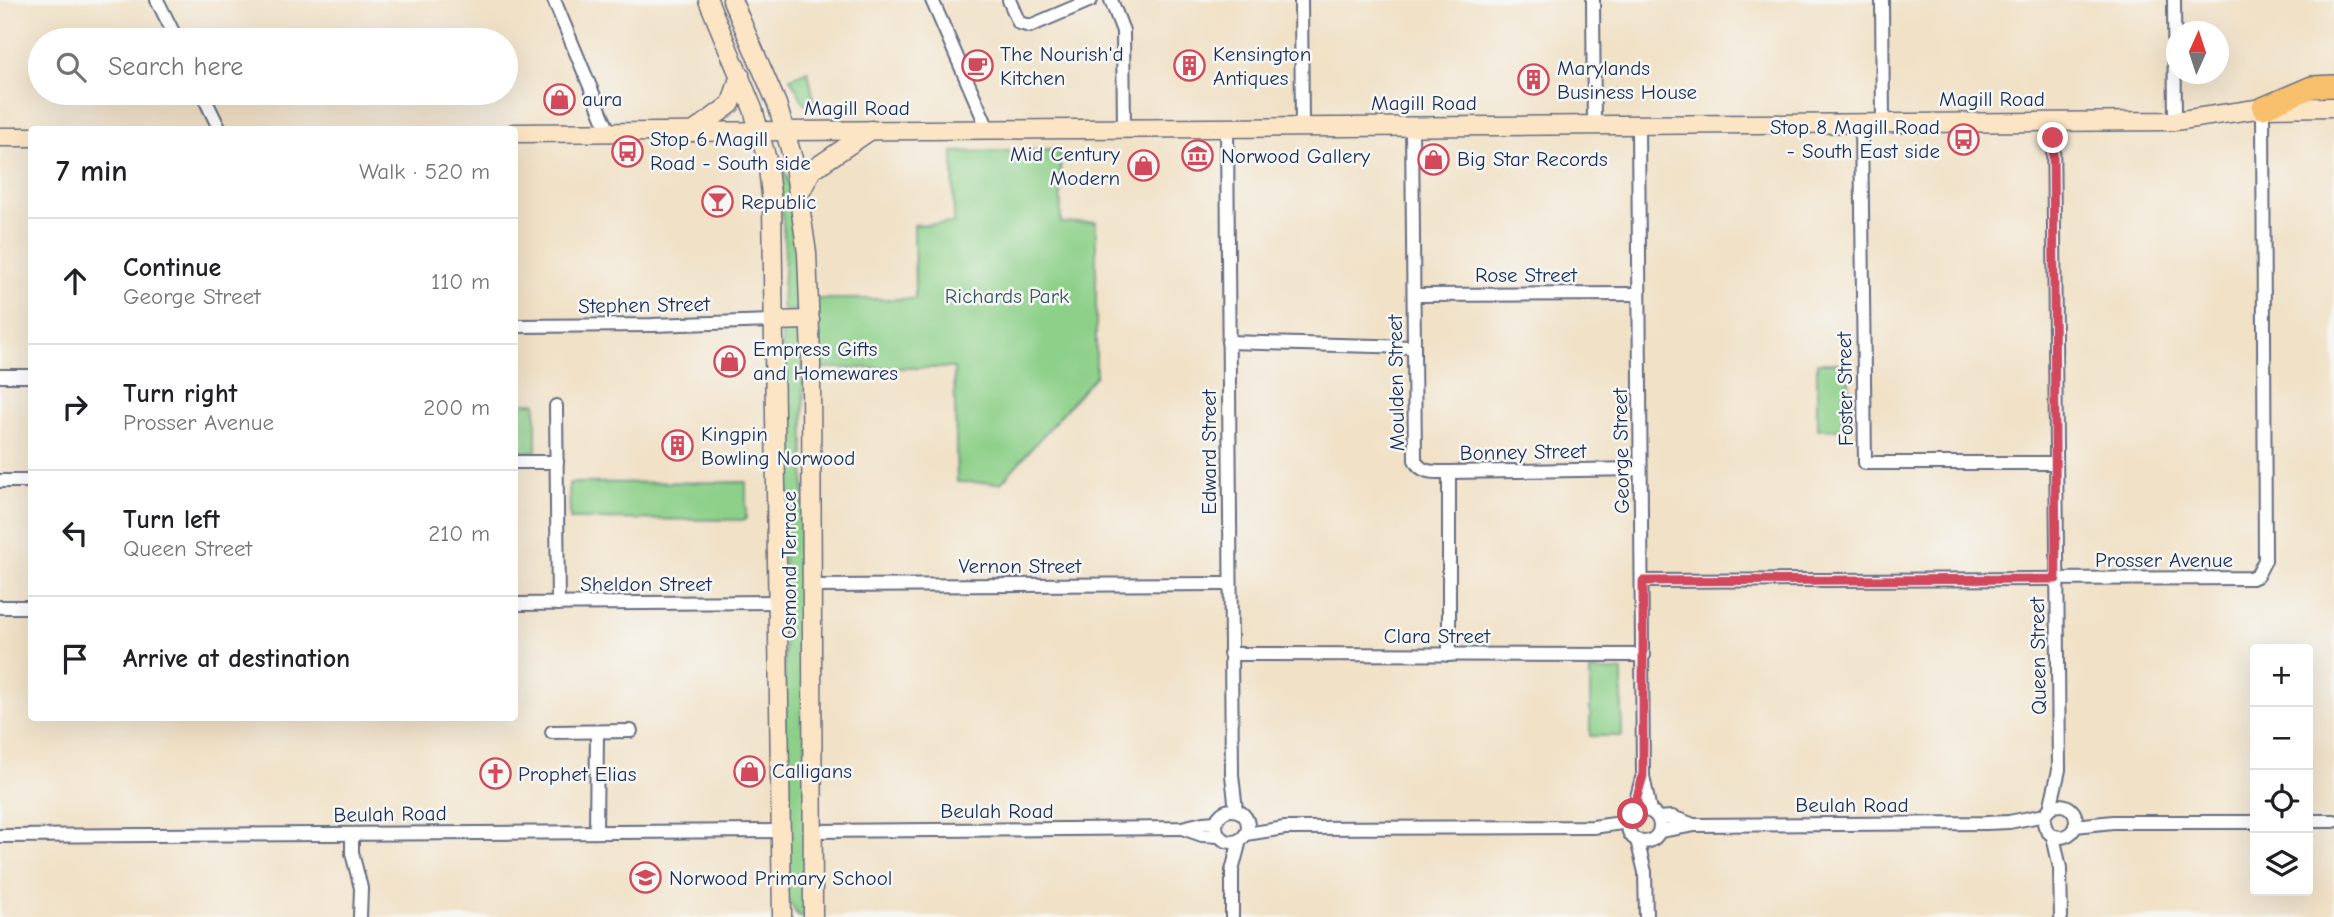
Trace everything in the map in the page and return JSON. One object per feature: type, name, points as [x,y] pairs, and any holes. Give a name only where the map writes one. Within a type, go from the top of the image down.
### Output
[{"type":"highway","points":[[2263,108],[2312,87],[2334,86]]},
{"type":"main road","name":"Osmond Terrace","points":[[708,0],[740,74],[760,131],[767,160],[772,203],[782,917]]},
{"type":"main road","name":"Osmond Terrace","points":[[732,0],[777,104],[793,159],[807,253],[810,320],[813,917]]},
{"type":"main road","points":[[693,132],[731,104],[740,74]]},
{"type":"main road","name":"Magill Road","points":[[518,133],[2175,121],[2263,108],[2334,107]]},
{"type":"main road","points":[[800,194],[812,170],[872,130]]},
{"type":"main road","points":[[0,137],[28,136]]},
{"type":"main road","points":[[773,321],[810,320]]},
{"type":"street","points":[[157,0],[171,28]]},
{"type":"street","points":[[554,0],[609,132]]},
{"type":"street","points":[[932,0],[988,129]]},
{"type":"street","points":[[1009,0],[1019,23],[1030,26],[1091,0]]},
{"type":"street","points":[[1111,0],[1124,31],[1124,128]]},
{"type":"street","points":[[1301,0],[1302,127]]},
{"type":"street","points":[[1593,0],[1594,125]]},
{"type":"street","points":[[1882,0],[1883,123]]},
{"type":"street","points":[[2174,0],[2175,121]]},
{"type":"street","points":[[208,105],[218,126]]},
{"type":"street","name":"Prosser Avenue","points":[[1643,581],[2252,579],[2257,576],[2264,566],[2263,108]]},
{"type":"street","name":"Queen Street","points":[[2053,122],[2059,771],[2048,822],[2060,868],[2061,917]]},
{"type":"street","name":"Foster Street","points":[[1861,123],[1865,463],[2056,463]]},
{"type":"street","name":"George Street","points":[[1638,125],[1643,776],[1656,825],[1646,872],[1646,917]]},
{"type":"street","name":"Moulden Street","points":[[1412,126],[1415,460],[1424,470],[1449,472]]},
{"type":"street","name":"Edward Street","points":[[1225,815],[1232,775],[1227,128]]},
{"type":"street","name":"Rose Street","points":[[1414,295],[1639,294]]},
{"type":"street","name":"Stephen Street","points":[[518,326],[773,321]]},
{"type":"street","points":[[1228,342],[1413,347]]},
{"type":"street","points":[[0,376],[28,376]]},
{"type":"street","points":[[556,406],[558,604]]},
{"type":"street","points":[[518,462],[557,462]]},
{"type":"street","name":"Bonney Street","points":[[1449,472],[1640,469]]},
{"type":"street","points":[[1449,472],[1450,655]]},
{"type":"street","points":[[0,481],[28,481]]},
{"type":"street","name":"Vernon Street","points":[[811,586],[1229,584]]},
{"type":"street","name":"Sheldon Street","points":[[518,604],[778,602]]},
{"type":"street","points":[[0,607],[28,607]]},
{"type":"street","name":"Clara Street","points":[[1230,654],[1644,655]]},
{"type":"street","points":[[552,732],[631,731]]},
{"type":"street","points":[[596,832],[597,732]]},
{"type":"street","name":"Queen Street","points":[[2059,771],[2070,810],[2077,822],[2071,831],[2060,868]]},
{"type":"street","name":"George Street","points":[[1643,776],[1633,827],[1646,872]]},
{"type":"street","points":[[2112,822],[2056,806],[2048,822],[2071,831],[2112,822],[2250,821]]},
{"type":"street","points":[[1232,917],[1232,871],[1222,838],[1225,815],[1242,814],[1247,820],[1285,828]]},
{"type":"street","name":"Beulah Road","points":[[813,831],[1182,828],[1225,815]]},
{"type":"street","name":"Beulah Road","points":[[1656,825],[1672,817],[1694,825],[2048,822]]},
{"type":"street","points":[[1232,871],[1247,820]]},
{"type":"street","points":[[2313,821],[2334,821]]},
{"type":"street","points":[[1222,838],[1232,842],[1285,828],[1656,825]]},
{"type":"street","points":[[1633,827],[1646,842],[1656,825]]},
{"type":"street","name":"Beulah Road","points":[[1182,828],[1222,838]]},
{"type":"street","name":"Beulah Road","points":[[0,836],[780,831]]},
{"type":"street","points":[[352,834],[352,853],[361,888],[360,917]]},
{"type":"green space","points":[[808,71],[816,109],[805,105],[790,78]]},
{"type":"green space","name":"Richards Park","points":[[1060,150],[1061,223],[1096,222],[1096,375],[1001,483],[957,482],[954,368],[811,368],[810,299],[915,299],[914,225],[954,223],[953,152]]},
{"type":"green space","points":[[779,164],[793,198],[800,254],[801,309],[785,311],[782,306],[785,254]]},
{"type":"green space","points":[[786,330],[799,330],[803,334],[808,917],[799,917],[786,897],[782,334]]},
{"type":"green space","points":[[1817,363],[1849,363],[1849,429],[1817,429]]},
{"type":"green space","points":[[518,403],[536,403],[536,451],[518,452]]},
{"type":"green space","points":[[746,482],[746,520],[570,519],[569,483]]},
{"type":"green space","points":[[1590,671],[1622,671],[1622,736],[1590,736]]},
{"type":"place","name":"The Nourish'd Kitchen","points":[[977,66]]},
{"type":"place","name":"Kensington Antiques","points":[[1190,66]]},
{"type":"place","name":"Marylands Business House","points":[[1534,80]]},
{"type":"place","name":"aura","points":[[559,99]]},
{"type":"place","name":"Stop 8 Magill Road - South East side","points":[[1963,139]]},
{"type":"place","name":"Stop 6 Magill Road - South side","points":[[627,151]]},
{"type":"place","name":"Norwood Gallery","points":[[1198,156]]},
{"type":"place","name":"Big Star Records","points":[[1434,159]]},
{"type":"place","name":"Mid Century Modern","points":[[1143,166]]},
{"type":"place","name":"Republic","points":[[718,202]]},
{"type":"place","name":"Empress Gifts and Homewares","points":[[730,361]]},
{"type":"place","name":"Kingpin Bowling Norwood","points":[[678,446]]},
{"type":"place","name":"Calligans","points":[[749,771]]},
{"type":"place","name":"Prophet Elias","points":[[495,774]]},
{"type":"place","name":"Norwood Primary School","points":[[646,878]]},
{"type":"route","points":[[1633,814],[1637,812],[1637,797],[1643,776],[1643,581],[2056,579],[2053,138]]}]
